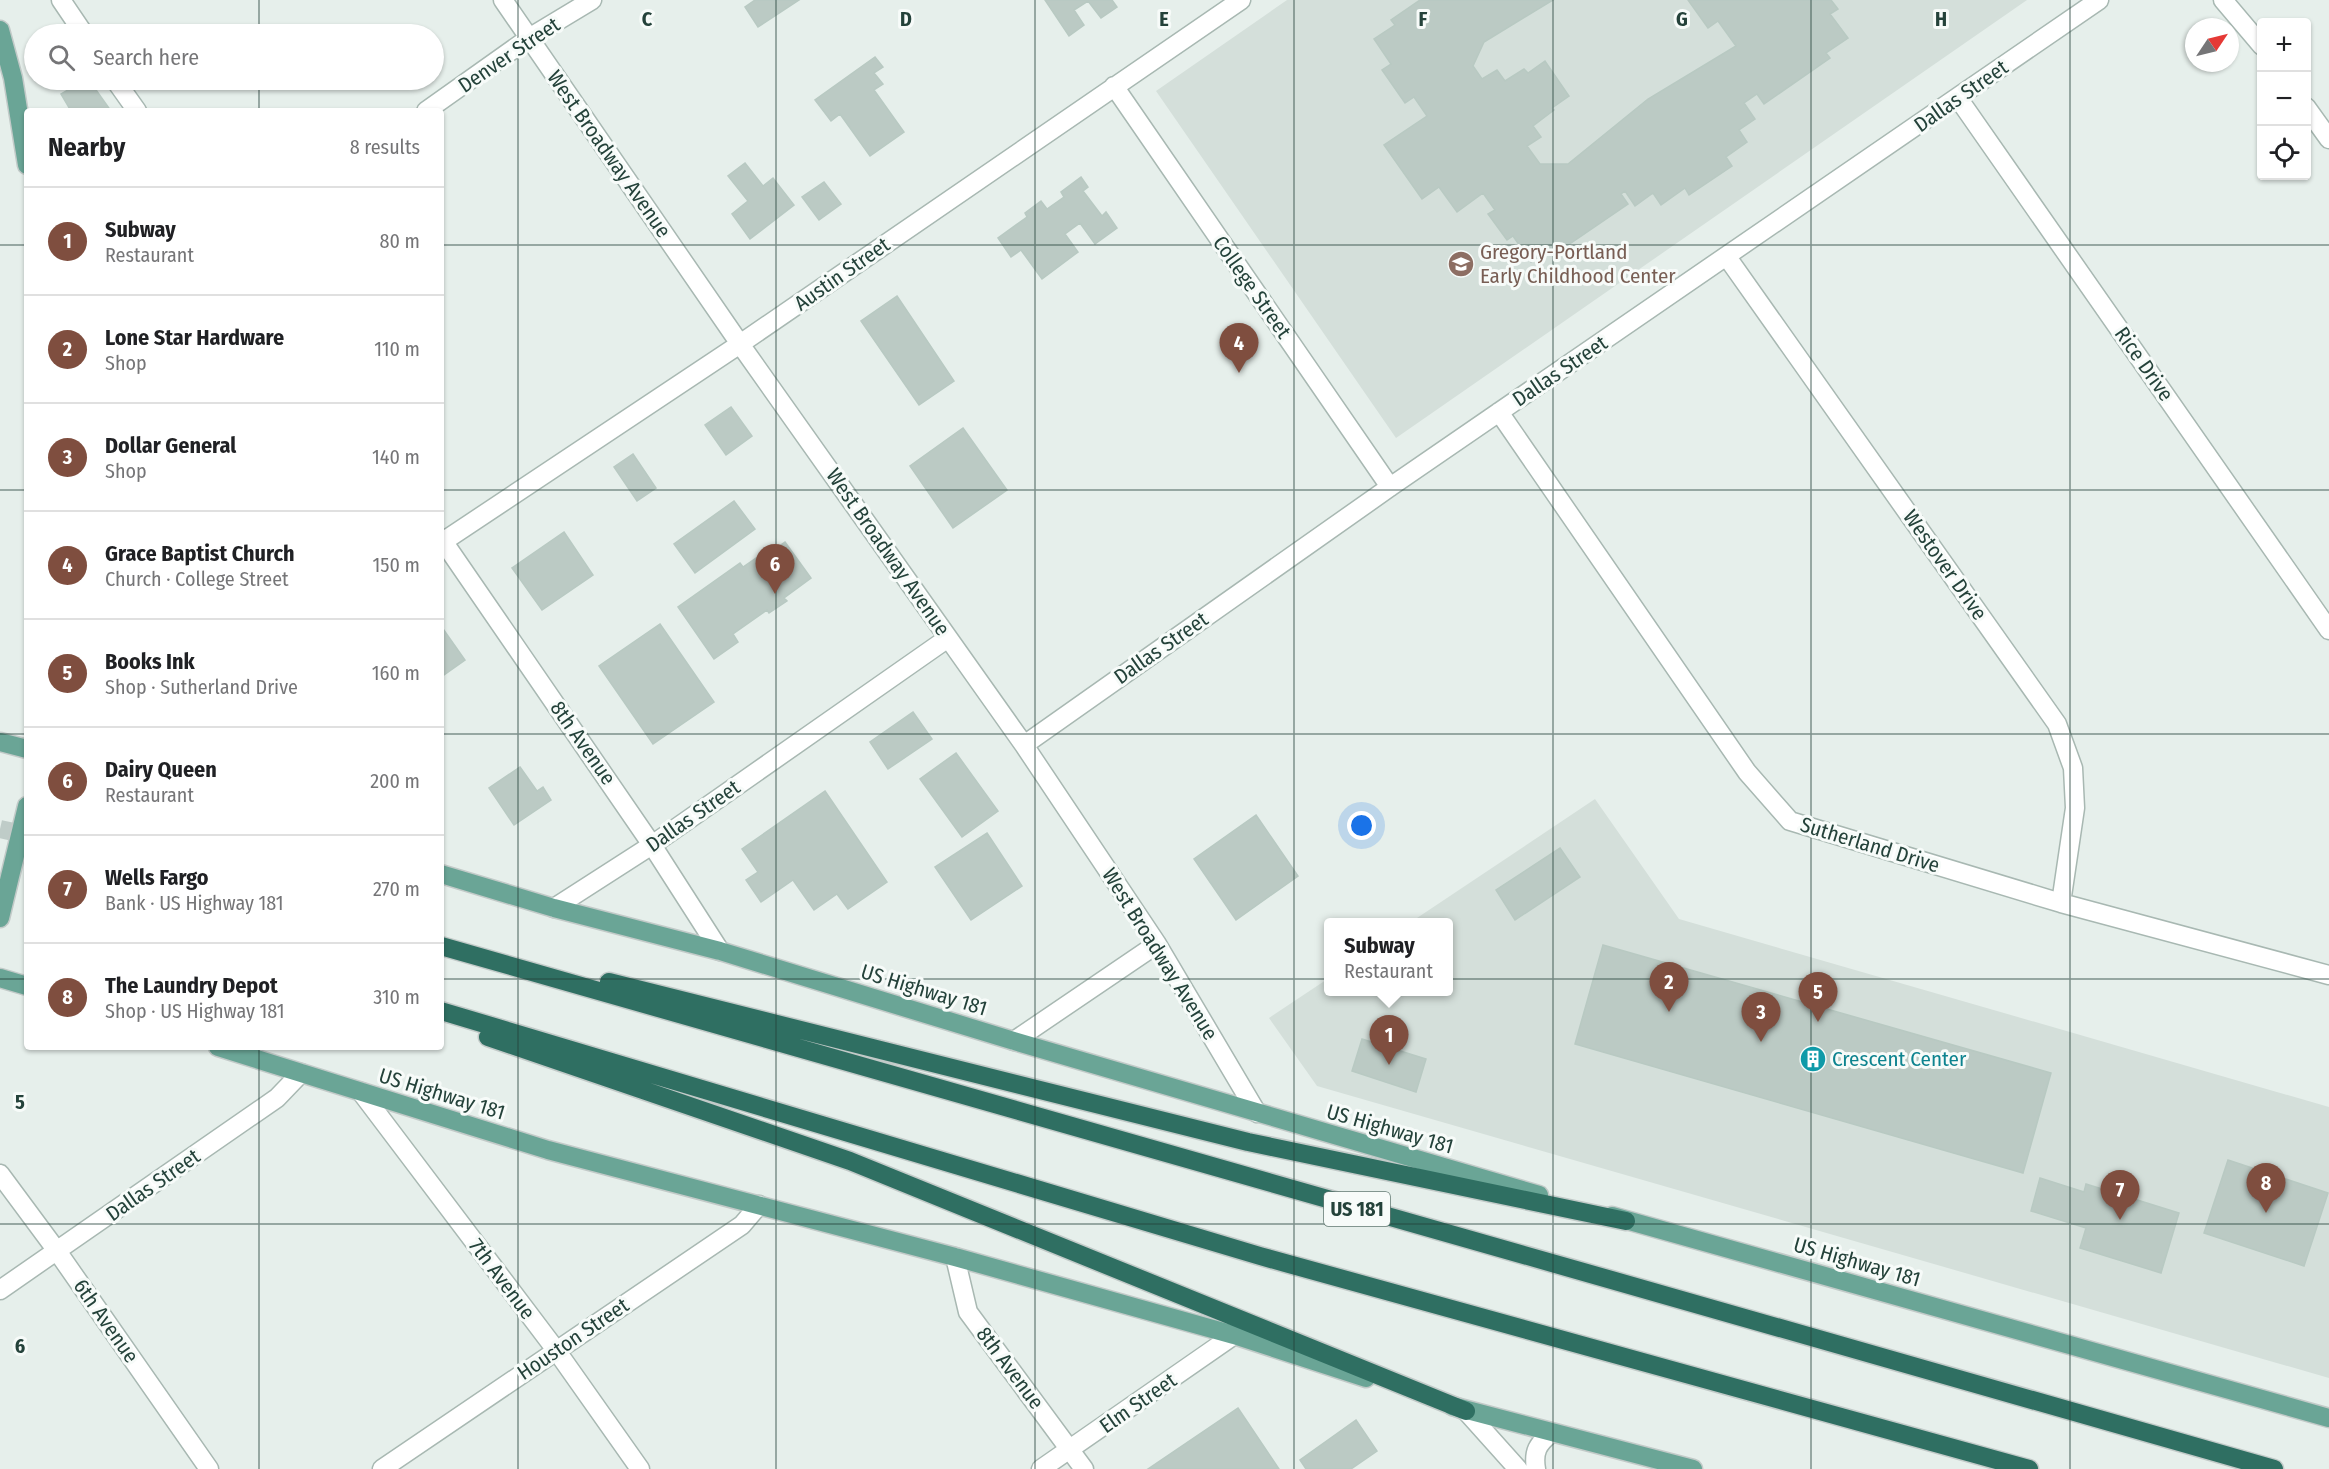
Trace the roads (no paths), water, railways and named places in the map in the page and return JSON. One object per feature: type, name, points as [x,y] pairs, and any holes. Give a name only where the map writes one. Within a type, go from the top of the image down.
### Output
[{"type":"highway","points":[[444,941],[1248,1142],[1626,1221]]},
{"type":"highway","name":"US 181","points":[[444,947],[2274,1469]]},
{"type":"highway","points":[[444,1012],[1260,1256],[2029,1469]]},
{"type":"highway","points":[[444,1022],[850,1161],[1466,1411]]},
{"type":"main road","points":[[0,30],[6,80],[24,153]]},
{"type":"main road","points":[[0,742],[24,748]]},
{"type":"main road","points":[[0,918],[24,818]]},
{"type":"main road","name":"US Highway 181","points":[[444,875],[554,908],[720,951],[1014,1041],[1626,1221],[2329,1418]]},
{"type":"main road","points":[[0,978],[24,985]]},
{"type":"main road","name":"US Highway 181","points":[[228,1050],[548,1150],[955,1257],[1234,1335],[1466,1411],[1694,1469]]},
{"type":"street","points":[[61,0],[77,24]]},
{"type":"street","name":"West Broadway Avenue","points":[[503,0],[740,344],[1024,745],[1157,944],[1257,1113]]},
{"type":"street","name":"Denver Street","points":[[430,108],[529,38],[592,0]]},
{"type":"street","name":"Austin Street","points":[[444,540],[740,344],[1114,87],[1217,7],[1241,0]]},
{"type":"street","name":"Dallas Street","points":[[1024,745],[1390,487],[2099,0]]},
{"type":"street","points":[[2223,0],[2257,40]]},
{"type":"street","name":"College Street","points":[[1114,87],[1390,487]]},
{"type":"street","points":[[122,90],[134,108]]},
{"type":"street","name":"Rice Drive","points":[[1958,98],[2329,630]]},
{"type":"street","points":[[2311,113],[2329,139]]},
{"type":"street","name":"Westover Drive","points":[[1727,257],[2056,724],[2073,768],[2075,808],[2061,903]]},
{"type":"street","name":"Sutherland Drive","points":[[1499,412],[1747,772],[1790,821],[2061,903],[2329,975]]},
{"type":"street","name":"8th Avenue","points":[[444,544],[652,845],[720,951]]},
{"type":"street","name":"Dallas Street","points":[[554,908],[652,845],[948,638]]},
{"type":"street","points":[[1014,1041],[1157,944]]},
{"type":"street","name":"Dallas Street","points":[[0,1290],[277,1098],[301,1073]]},
{"type":"street","name":"7th Avenue","points":[[361,1092],[556,1350],[640,1469]]},
{"type":"street","name":"6th Avenue","points":[[0,1174],[57,1251],[209,1469]]},
{"type":"street","name":"Houston Street","points":[[382,1469],[742,1226],[759,1205]]},
{"type":"street","name":"8th Avenue","points":[[955,1257],[968,1312],[1084,1469]]},
{"type":"street","name":"Elm Street","points":[[1041,1469],[1234,1335]]},
{"type":"street","points":[[1466,1411],[1518,1469]]},
{"type":"street","points":[[1536,1469],[1535,1460],[1539,1443],[1551,1433]]},
{"type":"tunnel","points":[[0,829],[24,834]]},
{"type":"tunnel","points":[[0,884],[24,890]]},
{"type":"place","name":"Gregory-Portland Early Childhood Center","points":[[1461,264]]},
{"type":"place","name":"Grace Baptist Church","points":[[1239,373]]},
{"type":"place","name":"Dairy Queen","points":[[775,594]]},
{"type":"place","name":"Lone Star Hardware","points":[[1669,1012]]},
{"type":"place","name":"Books Ink","points":[[1818,1022]]},
{"type":"place","name":"Dollar General","points":[[1761,1042]]},
{"type":"place","name":"Crescent Center","points":[[1813,1059]]},
{"type":"place","name":"Subway","points":[[1389,1065]]},
{"type":"place","name":"The Laundry Depot","points":[[2266,1213]]},
{"type":"place","name":"Wells Fargo","points":[[2120,1220]]}]
